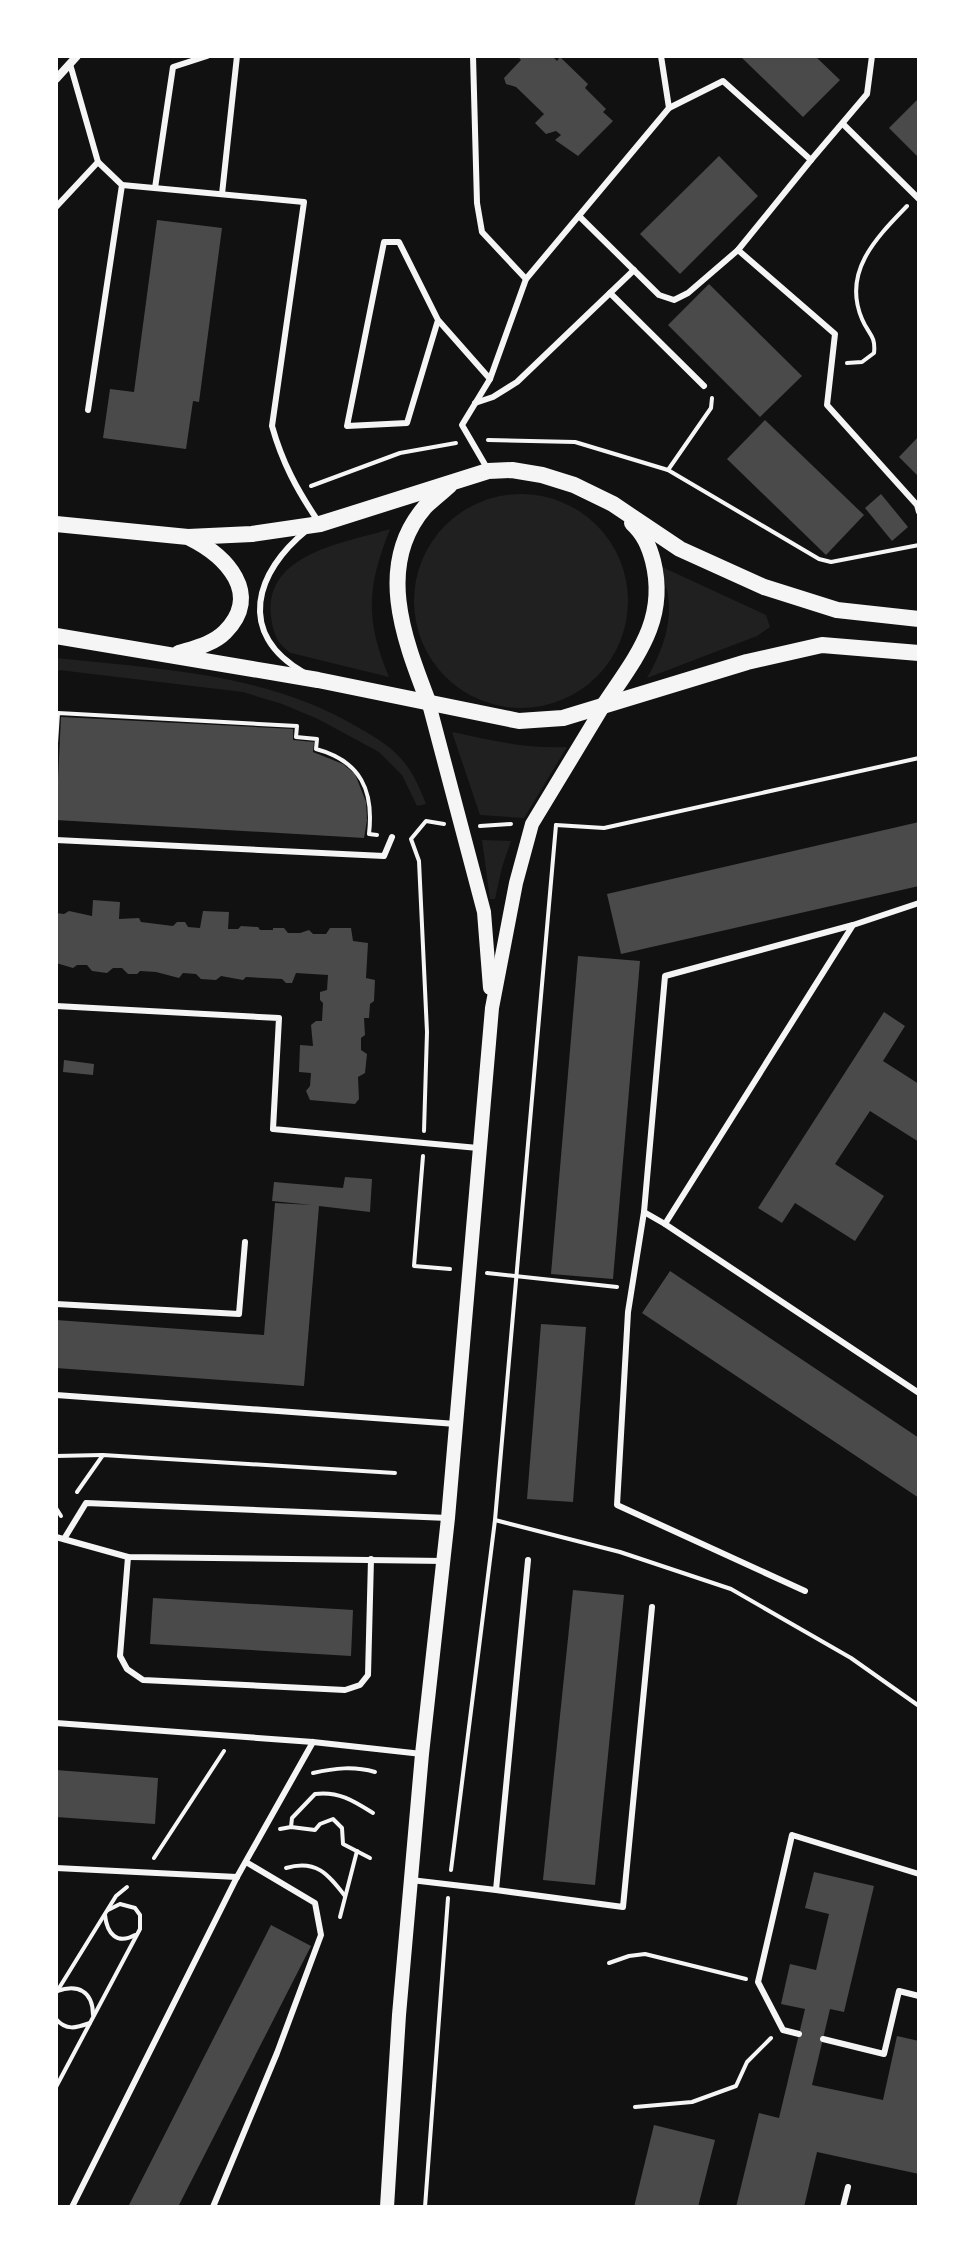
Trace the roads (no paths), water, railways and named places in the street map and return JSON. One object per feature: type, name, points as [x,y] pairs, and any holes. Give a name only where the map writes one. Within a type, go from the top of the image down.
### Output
[{"type":"main road","points":[[56,524],[188,537],[252,534],[317,524],[488,471],[512,470],[574,485],[613,504],[680,549],[764,587],[837,610],[919,619]]},
{"type":"main road","points":[[429,704],[398,608],[397,571],[406,539],[425,508],[453,482]]},
{"type":"main road","points":[[604,705],[644,643],[656,610],[657,578],[649,549],[641,532],[613,504]]},
{"type":"main road","points":[[174,654],[206,645],[224,633],[237,617],[241,595],[237,576],[225,560],[188,537]]},
{"type":"main road","points":[[56,636],[318,680],[519,721],[563,718],[747,662],[822,645],[919,653]]},
{"type":"street","points":[[56,79],[77,56]]},
{"type":"street","points":[[429,704],[484,912],[492,1008]]},
{"type":"street","points":[[387,2207],[399,2015],[422,1754],[448,1518],[492,1008],[516,883],[532,824],[604,705]]},
{"type":"lane","points":[[155,188],[173,67],[207,56]]},
{"type":"lane","points":[[222,194],[237,56]]},
{"type":"lane","points":[[473,56],[477,203],[482,232],[526,279]]},
{"type":"lane","points":[[661,56],[669,108]]},
{"type":"lane","points":[[579,216],[659,295],[674,300],[688,293],[738,250],[867,94],[872,56]]},
{"type":"lane","points":[[70,63],[98,162],[122,185],[304,202],[272,426],[281,459],[317,524],[288,545],[271,567],[260,598],[262,625],[270,645],[299,670],[318,680]]},
{"type":"lane","points":[[488,471],[462,425],[490,379],[526,279],[669,108],[723,81],[811,160]]},
{"type":"lane","points":[[843,124],[918,198]]},
{"type":"lane","points":[[56,207],[98,162]]},
{"type":"lane","points":[[88,410],[122,185]]},
{"type":"lane","points":[[438,320],[407,423],[347,426],[384,242],[399,242],[438,320],[490,379]]},
{"type":"lane","points":[[738,250],[835,334],[827,405],[917,505],[919,512]]},
{"type":"lane","points":[[475,403],[493,397],[517,382],[634,270]]},
{"type":"lane","points":[[610,293],[704,386]]},
{"type":"lane","points":[[56,840],[384,856],[392,837]]},
{"type":"lane","points":[[805,1591],[617,1505],[628,1312],[644,1212],[665,976],[853,925],[919,903]]},
{"type":"lane","points":[[665,1224],[853,925]]},
{"type":"lane","points":[[56,1006],[279,1018],[273,1129],[478,1148]]},
{"type":"lane","points":[[644,1212],[919,1393]]},
{"type":"lane","points":[[56,1304],[239,1314],[245,1242]]},
{"type":"lane","points":[[56,1395],[456,1424]]},
{"type":"lane","points":[[444,1561],[128,1557],[60,1538],[86,1503],[448,1518]]},
{"type":"lane","points":[[128,1557],[120,1656],[127,1669],[143,1680],[345,1690],[360,1685],[368,1675],[371,1559]]},
{"type":"lane","points":[[496,1890],[528,1560]]},
{"type":"lane","points":[[411,1880],[623,1907],[652,1607]]},
{"type":"lane","points":[[56,1723],[313,1742],[422,1754]]},
{"type":"lane","points":[[72,2207],[237,1877],[313,1742]]},
{"type":"lane","points":[[799,2034],[783,2030],[758,1982],[792,1835],[919,1874]]},
{"type":"lane","points":[[213,2207],[277,2053],[321,1935],[315,1903],[246,1862]]},
{"type":"lane","points":[[56,1868],[237,1877]]},
{"type":"lane","points":[[823,2039],[884,2054],[899,1991],[919,1996]]},
{"type":"lane","points":[[843,2207],[848,2187]]}]
